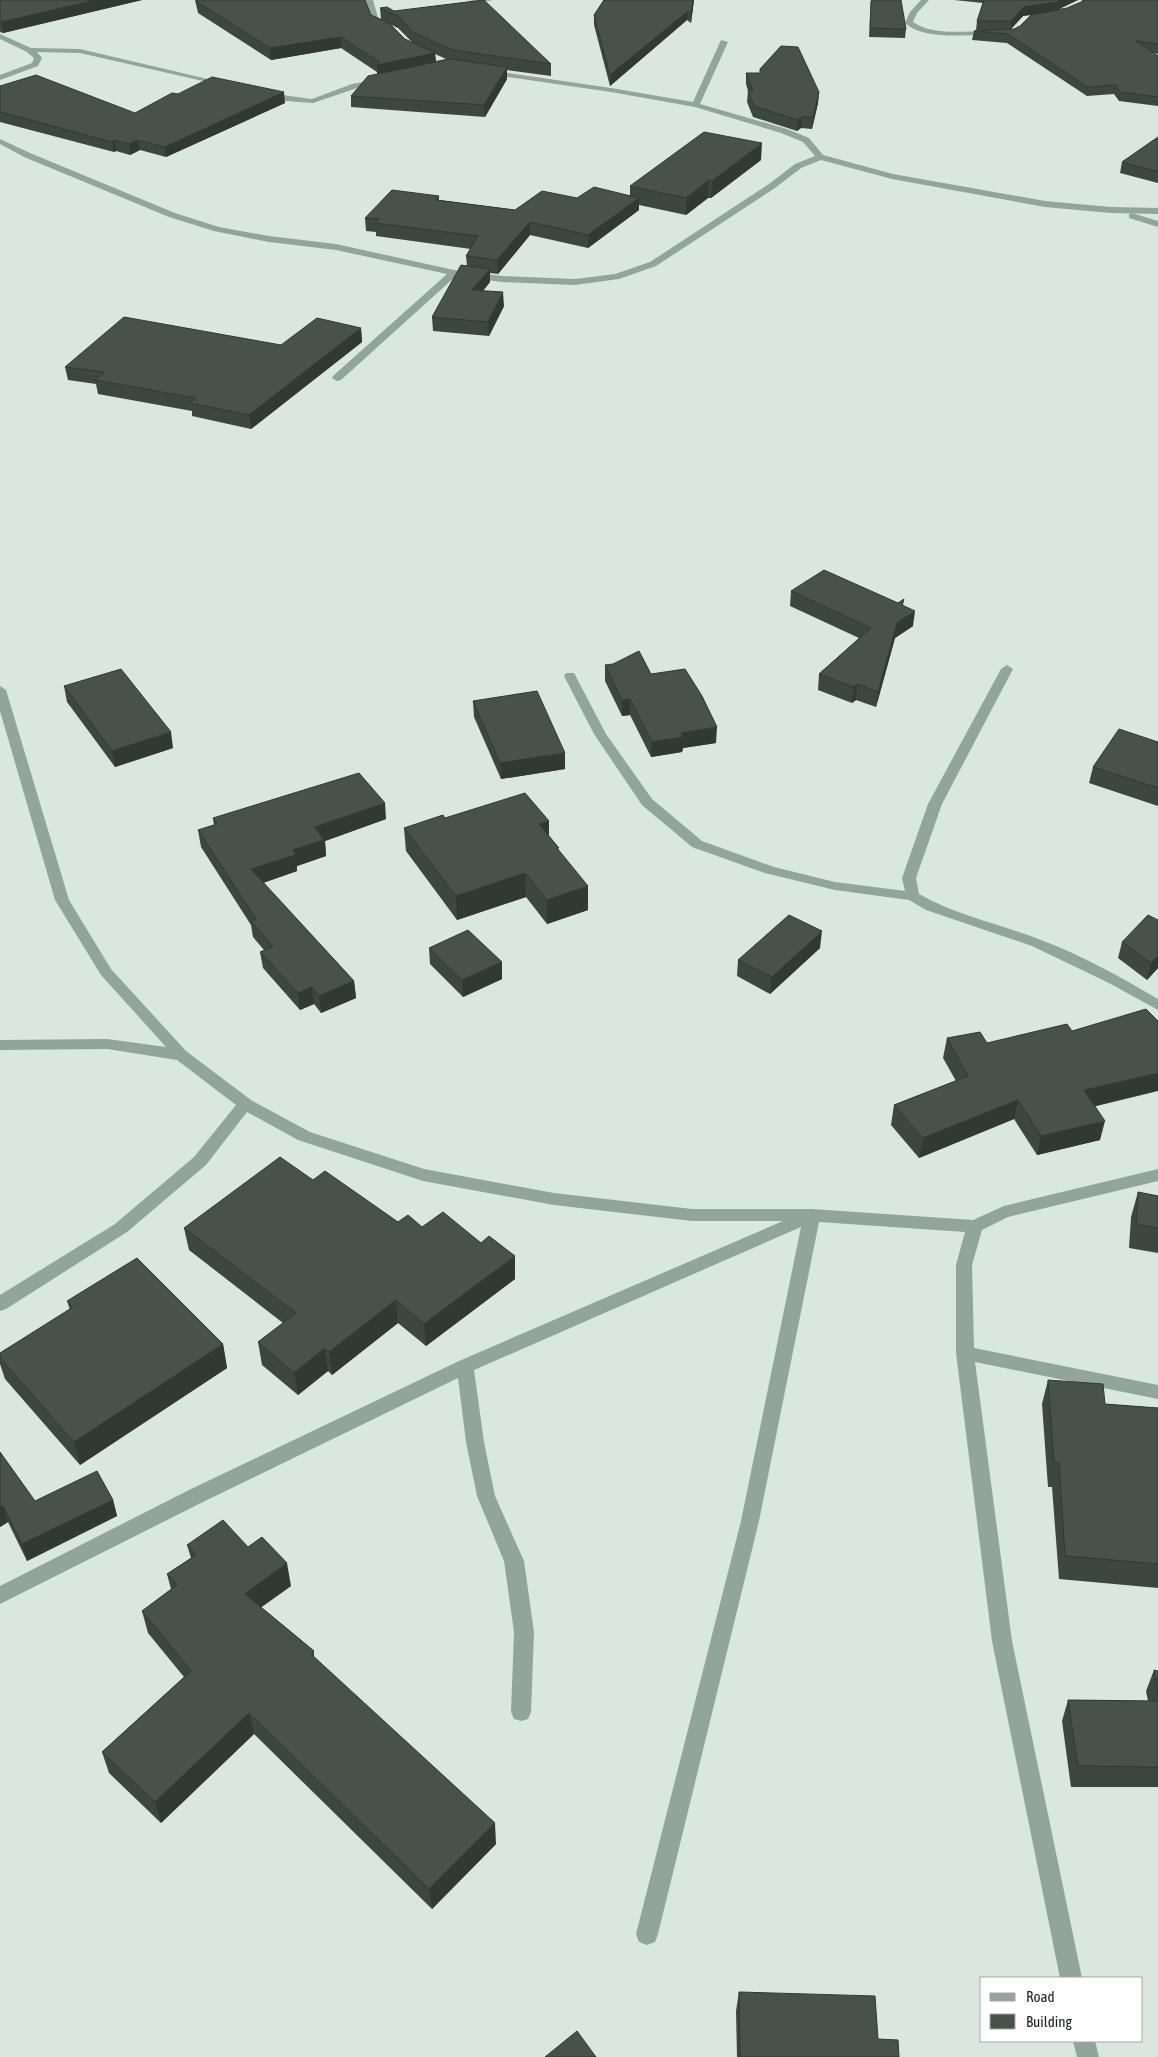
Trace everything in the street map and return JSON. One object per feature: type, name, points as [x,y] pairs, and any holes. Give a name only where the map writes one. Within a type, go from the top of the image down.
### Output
[{"type":"street","points":[[369,0],[371,11],[378,16],[376,22],[394,31],[399,37]]},
{"type":"street","points":[[462,4],[489,0]]},
{"type":"street","points":[[925,0],[914,12],[909,23],[914,28],[941,32],[1000,34]]},
{"type":"street","points":[[0,36],[30,50],[38,58],[35,64],[0,78]]},
{"type":"street","points":[[696,105],[724,42]]},
{"type":"street","points":[[30,50],[80,51],[229,86]]},
{"type":"street","points":[[475,70],[611,90],[696,105],[784,130],[806,140],[820,157],[892,176],[1045,204],[1111,210],[1158,211]]},
{"type":"street","points":[[258,92],[286,99],[313,101],[355,86],[388,79]]},
{"type":"street","points":[[0,141],[27,155],[172,215],[217,229],[269,239],[336,247],[454,273],[502,279],[575,282],[616,277],[654,264],[772,186],[798,166],[820,157]]},
{"type":"street","points":[[1111,210],[1158,224]]},
{"type":"street","points":[[337,378],[454,273]]},
{"type":"street","points":[[913,896],[909,878],[935,804],[1007,669]]},
{"type":"street","points":[[570,676],[600,734],[647,802],[697,844],[770,870],[835,886],[913,896],[931,908],[1037,943],[1114,980],[1158,1005]]},
{"type":"street","points":[[0,690],[62,900],[106,972],[181,1055],[245,1104],[304,1136],[423,1175],[554,1199],[692,1215],[812,1215],[976,1226],[1004,1212],[1158,1175]]},
{"type":"street","points":[[0,1045],[107,1044],[181,1055]]},
{"type":"street","points":[[0,1304],[120,1228],[200,1161],[245,1104]]},
{"type":"street","points":[[0,1595],[196,1496],[465,1366],[812,1215]]},
{"type":"street","points":[[647,1934],[750,1521],[812,1215]]},
{"type":"street","points":[[976,1226],[964,1265],[965,1353],[1002,1641],[1071,1977]]},
{"type":"street","points":[[965,1353],[1158,1392]]},
{"type":"street","points":[[465,1366],[475,1442],[486,1496],[514,1561],[524,1632],[521,1712]]},
{"type":"street","points":[[1084,2042],[1088,2057]]},
{"type":"building","points":[[0,0],[96,0],[0,22]]},
{"type":"building","points":[[197,0],[365,0],[371,15],[389,23],[405,39],[435,53],[377,65],[379,62],[341,37],[270,48],[197,2]]},
{"type":"building","points":[[484,0],[551,64],[452,50],[413,32],[398,16],[380,8],[387,7],[394,11]]},
{"type":"building","points":[[604,0],[693,0],[691,14],[688,11],[610,75],[594,15]]},
{"type":"building","points":[[872,0],[901,0],[906,29],[870,28]]},
{"type":"building","points":[[984,0],[1061,0],[1024,7],[1011,21],[977,21]]},
{"type":"building","points":[[1083,0],[1158,0],[1158,44],[1136,41],[1158,56],[1158,97],[1120,92],[1116,85],[1088,87],[1008,34],[974,31],[1014,29],[1031,15],[1067,8]]},
{"type":"building","points":[[781,46],[798,47],[819,92],[813,117],[802,117],[798,120],[754,106],[748,91],[753,91],[746,73],[760,73],[760,69]]},
{"type":"building","points":[[450,59],[507,67],[484,105],[351,96],[368,76]]},
{"type":"building","points":[[36,75],[135,113],[172,93],[178,94],[212,77],[284,92],[165,147],[138,140],[129,144],[115,140],[112,142],[0,112],[0,86]]},
{"type":"building","points":[[704,132],[762,143],[686,198],[630,186]]},
{"type":"building","points":[[1158,137],[1158,172],[1122,162]]},
{"type":"building","points":[[594,187],[639,198],[588,235],[530,222],[497,260],[466,256],[478,236],[375,223],[379,219],[365,218],[392,190],[439,196],[436,200],[515,210],[542,191],[577,198]]},
{"type":"building","points":[[461,265],[490,269],[472,290],[503,292],[488,322],[432,317]]},
{"type":"building","points":[[124,317],[281,345],[317,318],[361,328],[249,415],[190,403],[196,398],[95,380],[105,372],[65,367]]},
{"type":"building","points":[[824,570],[898,603],[904,599],[902,605],[915,611],[897,623],[878,692],[857,684],[854,687],[819,674],[871,628],[791,591]]},
{"type":"building","points":[[639,651],[651,674],[685,669],[702,696],[717,727],[681,733],[683,737],[652,742],[630,699],[622,700],[605,665],[613,664]]},
{"type":"building","points":[[121,669],[171,732],[112,751],[64,686]]},
{"type":"building","points":[[537,691],[565,753],[500,763],[473,701]]},
{"type":"building","points":[[1119,729],[1158,742],[1158,788],[1093,767]]},
{"type":"building","points":[[359,773],[385,803],[315,827],[324,840],[293,850],[296,855],[251,869],[354,981],[319,996],[312,987],[298,993],[260,952],[273,947],[251,921],[256,919],[198,830],[217,824],[213,818]]},
{"type":"building","points":[[525,793],[549,821],[539,824],[588,886],[547,900],[525,873],[456,896],[404,828],[443,815],[445,818]]},
{"type":"building","points":[[789,915],[822,931],[772,977],[738,960]]},
{"type":"building","points":[[1148,915],[1158,920],[1158,956],[1151,963],[1122,942]]},
{"type":"building","points":[[468,930],[502,962],[462,980],[429,948]]},
{"type":"building","points":[[1146,1009],[1158,1021],[1158,1073],[1084,1090],[1105,1121],[1041,1136],[1018,1100],[923,1138],[894,1105],[968,1076],[947,1038],[980,1032],[987,1043],[1067,1024],[1072,1031]]},
{"type":"building","points":[[280,1157],[313,1180],[325,1171],[398,1222],[408,1215],[422,1227],[443,1212],[481,1243],[489,1236],[515,1256],[424,1324],[396,1300],[329,1352],[325,1348],[294,1373],[258,1342],[296,1313],[184,1228]]},
{"type":"building","points":[[1138,1192],[1158,1196],[1158,1228],[1136,1224]]},
{"type":"building","points":[[137,1258],[223,1344],[74,1442],[0,1358],[0,1353],[73,1307],[67,1301]]},
{"type":"building","points":[[1048,1380],[1103,1384],[1105,1404],[1158,1408],[1158,1564],[1065,1556],[1059,1463],[1054,1463]]},
{"type":"building","points":[[0,1452],[35,1501],[97,1471],[113,1500],[22,1544],[3,1506],[0,1507]]},
{"type":"building","points":[[223,1520],[248,1547],[262,1537],[287,1563],[245,1594],[314,1651],[311,1654],[495,1823],[429,1889],[249,1713],[155,1802],[102,1752],[191,1671],[142,1611],[177,1585],[167,1574],[196,1555],[187,1545]]},
{"type":"building","points":[[1154,1670],[1158,1671],[1158,1694]]},
{"type":"building","points":[[1068,1700],[1158,1701],[1158,1767],[1078,1766]]},
{"type":"building","points":[[739,1992],[875,1996],[878,2039],[898,2040],[899,2057],[740,2057]]},
{"type":"building","points":[[577,2031],[596,2057],[545,2057]]}]
